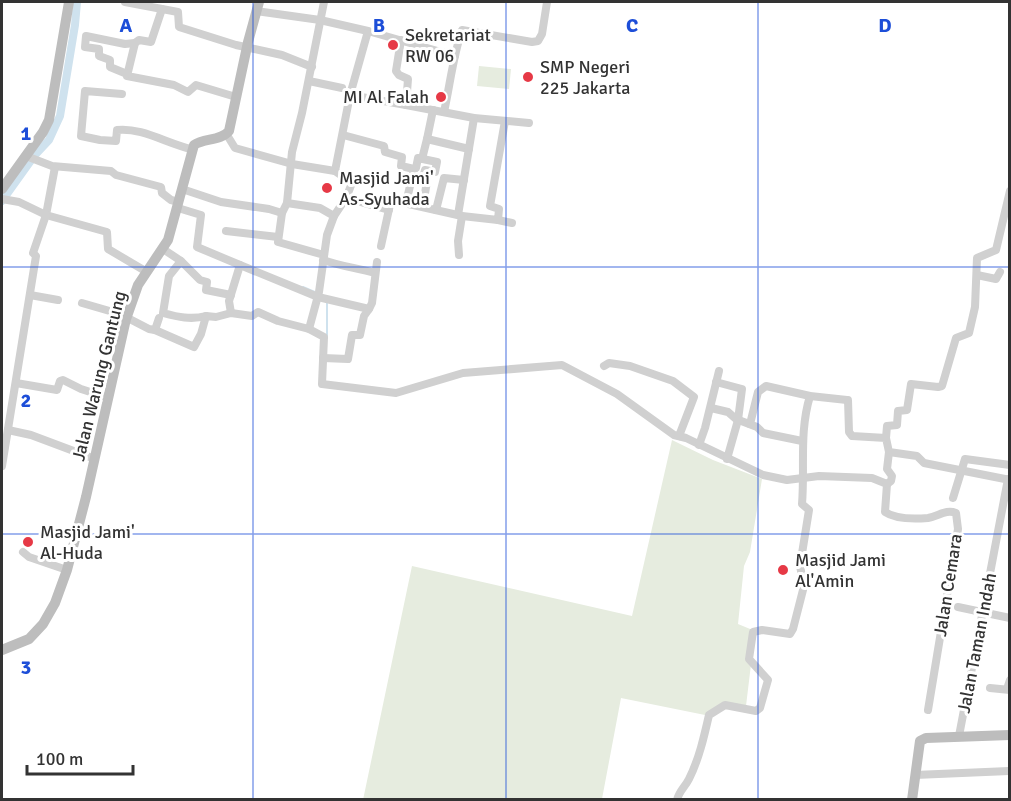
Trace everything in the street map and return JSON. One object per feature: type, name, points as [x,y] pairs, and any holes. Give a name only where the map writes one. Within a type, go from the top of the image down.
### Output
[{"type":"street","points":[[2,189],[49,120],[69,2]]},
{"type":"street","points":[[125,2],[178,12],[179,27],[246,48],[282,55],[312,67]]},
{"type":"street","points":[[324,2],[312,67],[292,152],[286,203],[282,213],[278,242],[324,257],[345,267],[355,267],[375,273]]},
{"type":"street","points":[[444,112],[455,56],[464,29],[532,42],[538,41],[542,34],[547,2]]},
{"type":"street","points":[[309,329],[322,296],[328,229],[352,183],[338,173],[292,164],[235,148],[226,135],[258,6],[368,31],[455,56]]},
{"type":"street","points":[[127,75],[135,44],[139,40],[151,42],[162,9]]},
{"type":"street","points":[[338,173],[350,95],[368,31]]},
{"type":"street","points":[[135,44],[86,36],[85,47],[99,49],[99,56],[110,60],[110,67],[127,75],[174,85],[188,92],[196,85],[236,97]]},
{"type":"street","points":[[401,40],[396,71],[408,79],[406,105]]},
{"type":"street","points":[[309,81],[342,88]]},
{"type":"street","points":[[122,94],[85,91],[81,136],[116,141],[117,130],[122,129],[191,149],[197,142],[226,135]]},
{"type":"street","points":[[350,95],[474,118],[529,123]]},
{"type":"street","points":[[422,159],[433,110]]},
{"type":"street","points":[[459,255],[460,215],[474,118]]},
{"type":"street","points":[[498,220],[499,209],[490,206],[505,121]]},
{"type":"street","points":[[343,135],[384,146],[385,152],[402,157],[401,165],[414,169]]},
{"type":"street","points":[[427,139],[469,148]]},
{"type":"street","name":"Jalan Warung Gantung","points":[[2,650],[29,639],[43,624],[55,603],[95,459],[126,319],[138,285],[168,240],[179,205],[191,149]]},
{"type":"street","points":[[26,156],[55,167],[111,171],[116,175],[161,187],[162,193],[171,200],[201,214],[197,247],[322,296],[369,309]]},
{"type":"street","points":[[406,203],[418,158],[437,162],[435,172],[425,170],[423,178],[427,181],[423,206]]},
{"type":"street","points":[[2,466],[36,256],[33,253],[46,215],[55,167]]},
{"type":"street","points":[[436,210],[443,179],[446,177],[464,180]]},
{"type":"street","points":[[182,189],[221,202],[270,209],[282,213]]},
{"type":"street","points":[[181,261],[169,276],[164,313],[196,318],[216,317],[231,313],[252,316],[258,312],[278,321],[309,329],[323,336],[325,385],[396,393],[463,373],[561,364],[617,394],[679,436],[762,475],[787,480],[819,476],[872,478],[887,484],[891,481],[892,476],[887,469],[889,452],[886,438],[887,426],[897,425],[898,411],[907,410],[911,384],[942,386],[956,338],[969,333],[972,326],[977,258],[996,250],[1006,230],[1010,191]]},
{"type":"street","points":[[346,198],[389,210]]},
{"type":"street","points":[[5,200],[20,202],[59,220],[107,232],[108,249],[147,272]]},
{"type":"street","points":[[381,246],[391,200],[460,215],[512,223]]},
{"type":"street","points":[[286,203],[320,208],[334,216]]},
{"type":"street","points":[[226,231],[278,237]]},
{"type":"street","points":[[163,249],[181,261],[200,280],[207,282],[206,290],[231,294]]},
{"type":"street","points":[[325,358],[347,360],[352,335],[360,335],[364,316],[372,303],[377,262]]},
{"type":"street","points":[[231,313],[229,301],[240,265]]},
{"type":"street","points":[[977,275],[996,279],[1000,272]]},
{"type":"street","points":[[30,295],[58,300]]},
{"type":"street","points":[[82,303],[120,314],[148,329],[194,346],[201,334],[206,316]]},
{"type":"street","points":[[155,330],[159,318]]},
{"type":"street","points":[[604,366],[609,363],[645,371],[674,381],[694,397],[679,436]]},
{"type":"street","points":[[699,445],[711,408],[719,371]]},
{"type":"street","points":[[16,383],[57,390],[60,381],[63,380],[81,389],[109,398]]},
{"type":"street","points":[[716,382],[742,389],[738,420],[727,459]]},
{"type":"street","points":[[750,424],[758,392],[769,386],[810,396],[848,400],[850,434],[886,438]]},
{"type":"street","points":[[677,800],[678,793],[687,783],[695,765],[709,715],[725,705],[756,711],[760,707],[768,680],[750,659],[753,632],[762,630],[790,634],[793,629],[804,586],[800,566],[809,510],[802,504],[805,477],[802,441],[810,396]]},
{"type":"street","points":[[711,408],[728,412],[738,420],[757,427],[763,433],[802,441]]},
{"type":"street","points":[[6,433],[31,435],[95,459]]},
{"type":"street","points":[[889,452],[918,456],[924,463],[1009,480]]},
{"type":"street","points":[[953,498],[965,459],[1010,465]]},
{"type":"street","name":"Jalan Taman Indah","points":[[959,736],[1009,480]]},
{"type":"street","name":"Jalan Cemara","points":[[887,484],[884,507],[885,512],[892,517],[930,518],[950,510],[956,513],[958,529],[928,710]]},
{"type":"street","points":[[23,552],[29,557],[66,570]]},
{"type":"street","points":[[958,607],[1010,618]]},
{"type":"street","points":[[990,688],[1008,689],[1010,680]]},
{"type":"street","points":[[912,800],[920,741],[926,738],[1010,735]]},
{"type":"street","points":[[915,775],[1009,771],[1010,780]]},
{"type":"shaded area","points":[[479,66],[511,69],[509,89],[477,86]]},
{"type":"shaded area","points":[[672,440],[713,460],[762,479],[750,552],[744,566],[738,624],[755,631],[746,706],[723,703],[705,715],[621,698],[602,799],[363,800],[412,566],[632,616]]},
{"type":"waterway","points":[[2,201],[35,155],[49,140],[60,116],[77,2]]},
{"type":"waterway","points":[[303,287],[317,293]]},
{"type":"waterway","points":[[327,301],[327,338]]},
{"type":"place","name":"Sekretariat RW 06","points":[[393,45]]},
{"type":"place","name":"SMP Negeri 225 Jakarta","points":[[528,77]]},
{"type":"place","name":"MI Al Falah","points":[[441,97]]},
{"type":"place","name":"Masjid Jami' As-Syuhada","points":[[327,188]]},
{"type":"place","name":"Masjid Jami' Al-Huda","points":[[28,542]]},
{"type":"place","name":"Masjid Jami Al'Amin","points":[[783,570]]}]
